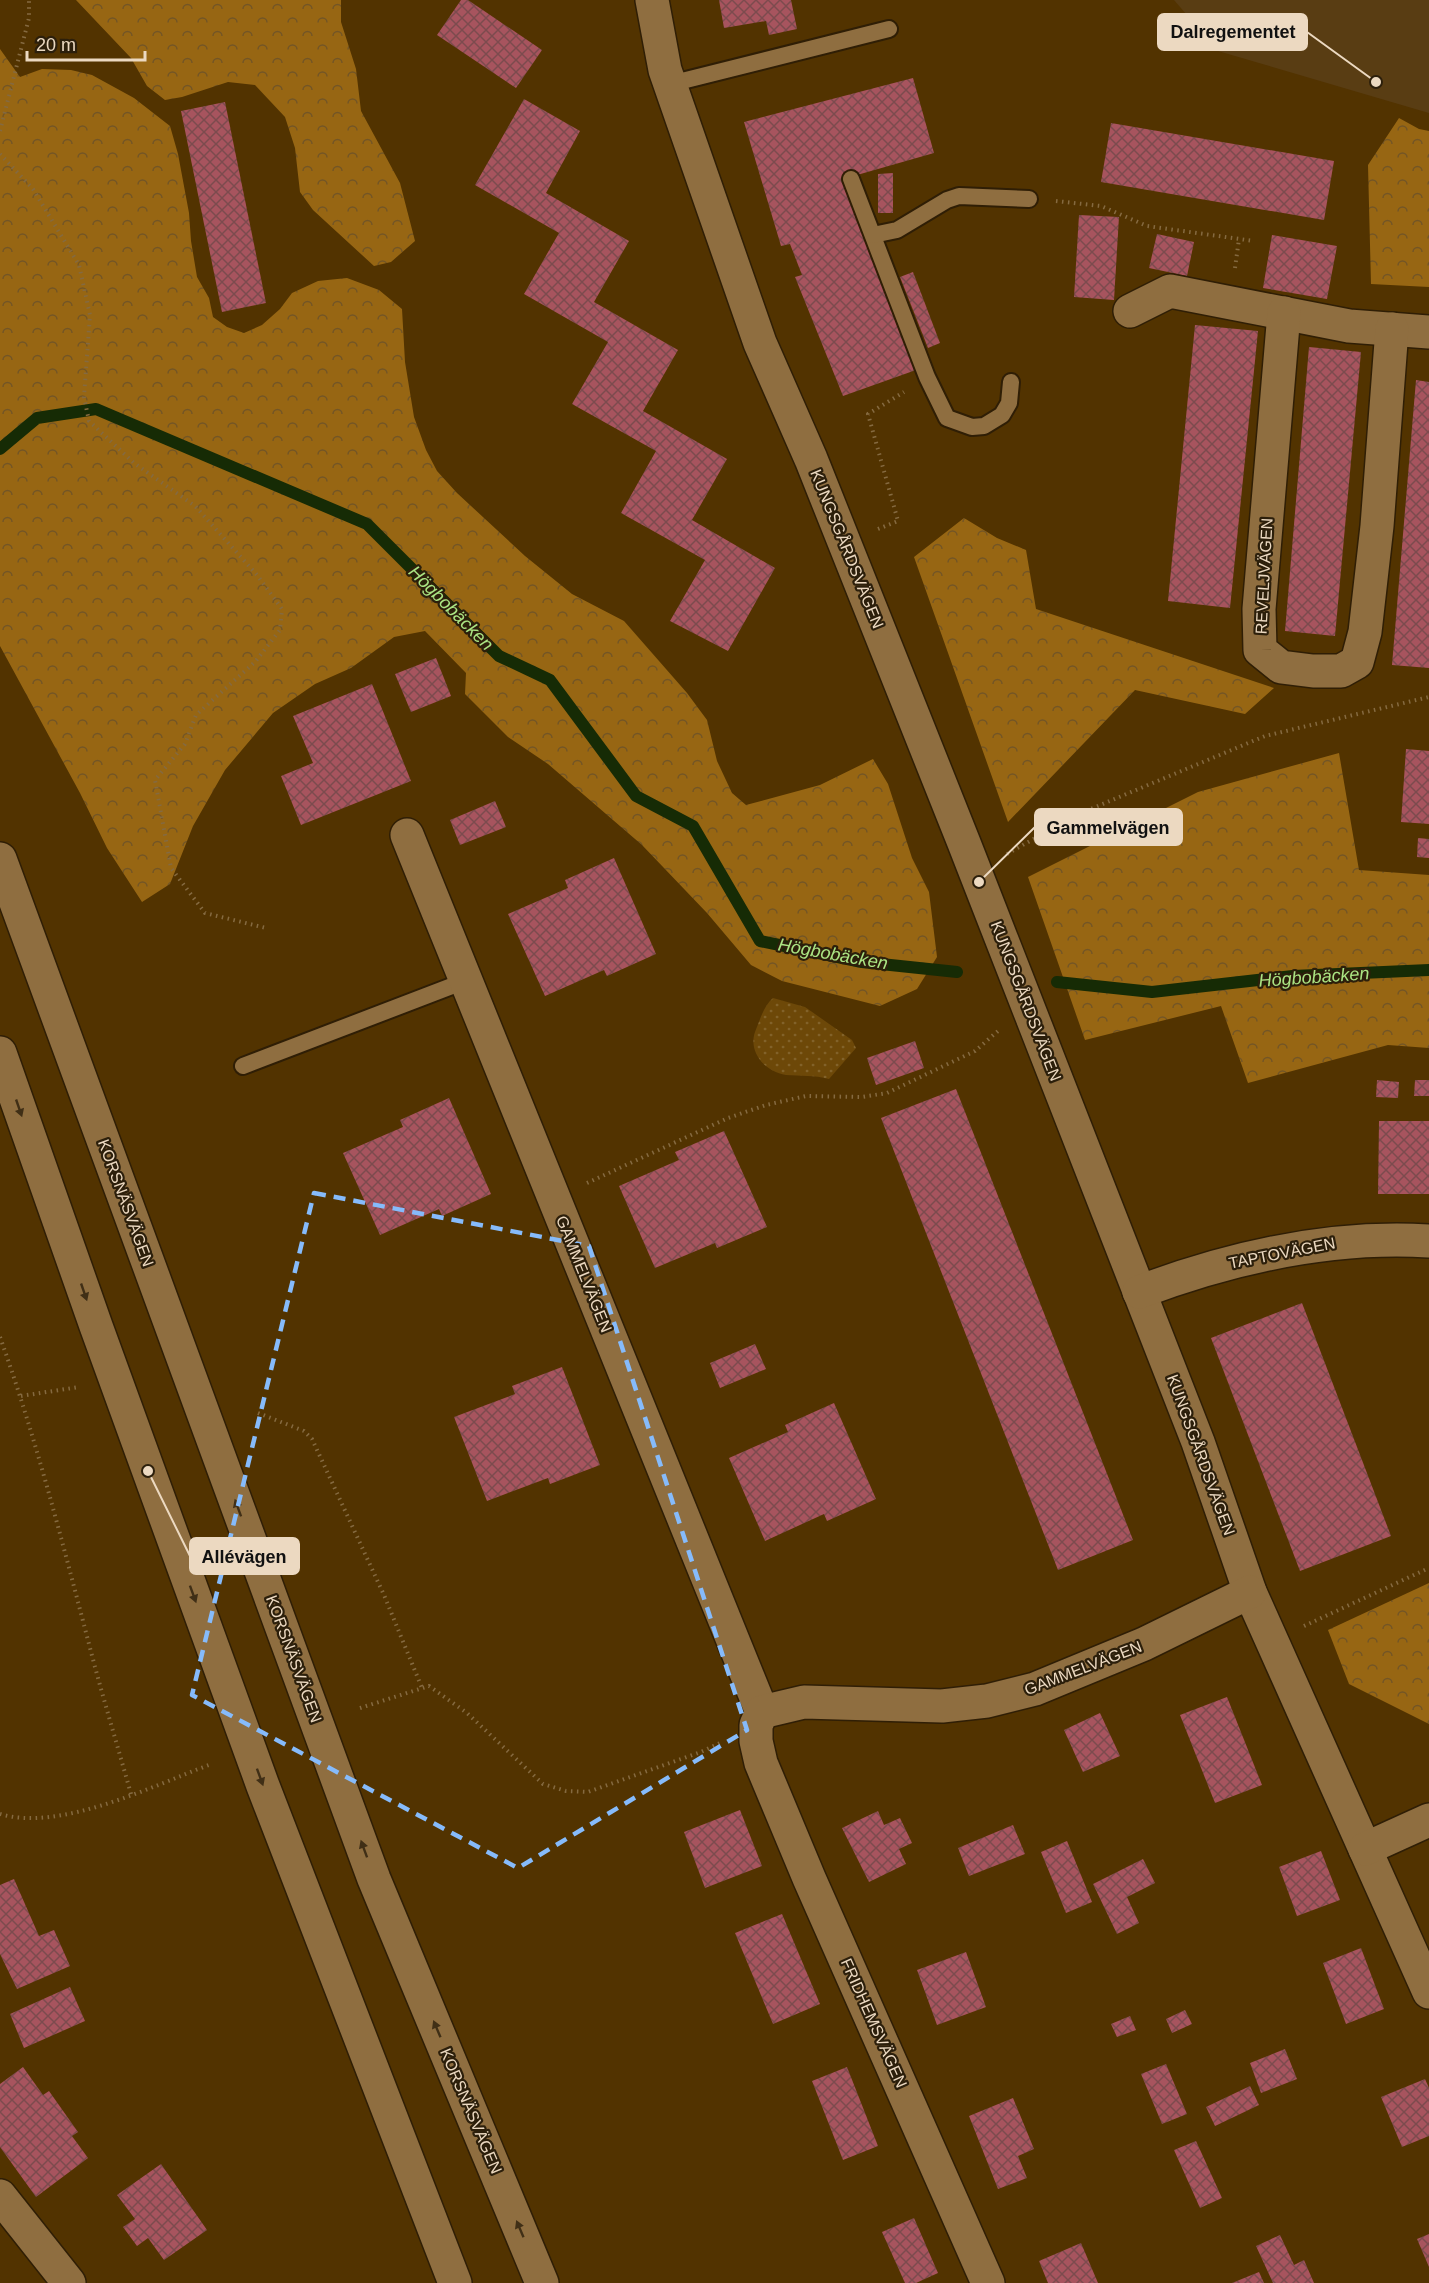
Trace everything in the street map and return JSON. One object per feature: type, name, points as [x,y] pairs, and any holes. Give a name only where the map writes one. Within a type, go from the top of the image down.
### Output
[{"type":"street","name":"KUNGSGÅRDSVÄGEN","points":[[652,0],[665,70],[760,343],[811,459],[1028,1006],[1198,1442],[1250,1592],[1429,1992]]},
{"type":"street","points":[[1130,311],[1170,291],[1348,326],[1429,332]]},
{"type":"street","name":"REVELJVÄGEN","points":[[1284,313],[1259,609],[1260,650],[1281,667],[1313,671],[1341,671],[1357,662],[1365,632],[1375,538],[1392,329]]},
{"type":"street","name":"GAMMELVÄGEN","points":[[407,836],[759,1718],[756,1741],[761,1762]]},
{"type":"street","name":"KORSNÄSVÄGEN","points":[[0,859],[375,1879],[542,2283]]},
{"type":"street","points":[[0,1053],[100,1338],[263,1786],[455,2283]]},
{"type":"street","name":"TAPTOVÄGEN","points":[[1140,1292],[1252,1257],[1329,1243],[1386,1240],[1429,1241]]},
{"type":"street","name":"GAMMELVÄGEN","points":[[759,1718],[804,1702],[942,1706],[987,1701],[1026,1692],[1144,1644],[1250,1592]]},
{"type":"street","name":"FRIDHEMSVÄGEN","points":[[761,1762],[809,1878],[988,2283]]},
{"type":"street","points":[[1365,1849],[1429,1820]]},
{"type":"street","points":[[0,2196],[69,2283]]},
{"type":"lane","points":[[670,84],[889,29]]},
{"type":"lane","points":[[851,179],[927,377],[947,418],[972,427],[984,426],[1002,416],[1009,403],[1011,382]]},
{"type":"lane","points":[[873,236],[897,230],[947,200],[959,196],[1029,199]]},
{"type":"lane","points":[[243,1066],[465,981]]},
{"type":"path","points":[[0,131],[29,18],[29,0]]},
{"type":"path","points":[[0,154],[33,189],[79,265],[90,315],[84,397],[89,421],[134,463],[195,506],[257,575],[282,609],[280,630],[255,662],[196,715],[185,744],[155,780],[171,868],[204,913],[266,928]]},
{"type":"path","points":[[1029,199],[1101,206],[1147,226],[1254,241]]},
{"type":"path","points":[[869,533],[898,521],[868,414],[927,377]]},
{"type":"path","points":[[1001,857],[1074,816],[1265,736],[1429,697]]},
{"type":"path","points":[[553,1198],[729,1118],[766,1105],[806,1096],[862,1097],[887,1092],[975,1051],[1028,1006]]},
{"type":"path","points":[[0,1337],[21,1396],[51,1497],[131,1794]]},
{"type":"path","points":[[21,1396],[80,1387]]},
{"type":"path","points":[[258,1413],[304,1431],[312,1439],[384,1594],[422,1688]]},
{"type":"path","points":[[1295,1630],[1429,1568]]},
{"type":"path","points":[[360,1708],[429,1686],[467,1713],[543,1784],[566,1791],[588,1792],[701,1752],[759,1718]]},
{"type":"path","points":[[0,1814],[40,1819],[83,1812],[209,1765]]},
{"type":"highlighted area","points":[[314,1193],[589,1246],[747,1730],[518,1868],[192,1695]]},
{"type":"shaded area","points":[[1174,0],[1429,0],[1429,113],[1218,51]]},
{"type":"shaded area","points":[[773,998],[805,1007],[852,1040],[856,1048],[829,1079],[778,1073],[760,1060],[756,1054],[753,1039],[764,1010]]},
{"type":"green space","points":[[76,0],[341,0],[341,22],[356,69],[361,111],[400,183],[415,241],[391,262],[374,266],[313,210],[300,192],[295,148],[285,117],[255,85],[228,82],[165,100],[147,86],[131,58]]},
{"type":"green space","points":[[0,49],[20,77],[42,69],[71,70],[92,75],[134,98],[170,126],[178,154],[189,213],[197,277],[209,298],[213,317],[227,327],[244,333],[262,325],[280,309],[292,293],[318,281],[347,278],[379,290],[402,309],[405,362],[414,417],[426,450],[437,471],[457,493],[525,556],[572,594],[624,621],[687,693],[707,720],[717,761],[732,793],[746,805],[820,785],[873,759],[888,784],[912,858],[929,892],[937,957],[917,989],[880,1006],[782,981],[751,965],[707,913],[642,845],[548,764],[508,737],[465,694],[466,673],[425,631],[394,637],[351,668],[315,684],[273,713],[225,770],[193,826],[170,884],[142,902],[107,848],[80,793],[0,646]]},
{"type":"green space","points":[[1399,118],[1419,129],[1429,131],[1429,287],[1371,284],[1368,165]]},
{"type":"green space","points":[[964,518],[997,538],[1026,550],[1036,609],[1274,688],[1245,714],[1135,690],[1008,822],[914,557]]},
{"type":"green space","points":[[1339,753],[1359,870],[1429,875],[1429,1048],[1388,1045],[1248,1083],[1221,1006],[1085,1040],[1028,877],[1198,792]]},
{"type":"green space","points":[[1429,1583],[1429,1724],[1349,1684],[1328,1630]]},
{"type":"building","points":[[461,0],[468,0],[542,50],[516,88],[437,35]]},
{"type":"building","points":[[719,0],[791,0],[797,29],[769,35],[766,21],[724,28]]},
{"type":"building","points":[[913,78],[934,153],[843,179],[916,370],[843,396],[795,277],[802,275],[790,244],[781,246],[744,122]]},
{"type":"building","points":[[524,99],[580,131],[546,193],[629,241],[594,302],[678,350],[643,411],[727,459],[692,520],[775,568],[728,651],[670,621],[705,560],[621,513],[656,451],[572,404],[608,342],[524,294],[559,233],[475,185]]},
{"type":"building","points":[[225,102],[266,303],[222,312],[181,111]]},
{"type":"building","points":[[1111,123],[1334,161],[1324,220],[1101,182]]},
{"type":"building","points":[[893,173],[893,213],[878,213],[878,174]]},
{"type":"building","points":[[1079,215],[1119,217],[1114,300],[1074,297]]},
{"type":"building","points":[[1157,234],[1194,242],[1187,276],[1149,268]]},
{"type":"building","points":[[1272,235],[1337,246],[1327,299],[1263,288]]},
{"type":"building","points":[[913,272],[940,343],[928,348],[900,277]]},
{"type":"building","points":[[1195,325],[1258,331],[1230,608],[1168,601]]},
{"type":"building","points":[[1309,347],[1361,352],[1335,636],[1285,631]]},
{"type":"building","points":[[1416,380],[1429,382],[1429,668],[1392,665]]},
{"type":"building","points":[[436,658],[451,696],[411,712],[395,674]]},
{"type":"building","points":[[372,684],[411,781],[301,825],[281,776],[313,763],[293,716]]},
{"type":"building","points":[[1406,749],[1429,751],[1429,824],[1401,822]]},
{"type":"building","points":[[495,801],[506,827],[460,845],[450,820]]},
{"type":"building","points":[[1418,838],[1429,839],[1429,858],[1417,857]]},
{"type":"building","points":[[614,858],[656,954],[607,976],[604,970],[545,996],[508,914],[568,888],[565,880]]},
{"type":"building","points":[[915,1041],[924,1068],[876,1085],[867,1058]]},
{"type":"building","points":[[1377,1080],[1399,1082],[1398,1098],[1376,1097]]},
{"type":"building","points":[[1415,1080],[1429,1080],[1429,1096],[1414,1096]]},
{"type":"building","points":[[956,1089],[1133,1540],[1058,1570],[881,1118]]},
{"type":"building","points":[[449,1098],[491,1194],[442,1216],[439,1209],[380,1235],[343,1153],[403,1127],[400,1120]]},
{"type":"building","points":[[1379,1121],[1429,1121],[1429,1194],[1378,1194]]},
{"type":"building","points":[[724,1131],[767,1227],[717,1248],[715,1243],[655,1268],[619,1186],[679,1160],[675,1152]]},
{"type":"building","points":[[1302,1303],[1391,1536],[1300,1571],[1211,1338]]},
{"type":"building","points":[[755,1344],[766,1369],[720,1388],[710,1363]]},
{"type":"building","points":[[562,1367],[600,1465],[550,1484],[548,1478],[487,1501],[454,1417],[515,1394],[512,1386]]},
{"type":"building","points":[[834,1403],[876,1499],[827,1521],[824,1514],[765,1541],[729,1458],[788,1432],[785,1425]]},
{"type":"building","points":[[1227,1697],[1262,1785],[1215,1803],[1180,1715]]},
{"type":"building","points":[[1100,1713],[1120,1756],[1083,1772],[1064,1730]]},
{"type":"building","points":[[740,1810],[762,1866],[705,1888],[684,1832]]},
{"type":"building","points":[[878,1811],[884,1825],[900,1818],[912,1843],[899,1849],[906,1864],[869,1882],[842,1828]]},
{"type":"building","points":[[1013,1825],[1025,1854],[969,1876],[958,1848]]},
{"type":"building","points":[[1067,1841],[1092,1902],[1066,1913],[1041,1852]]},
{"type":"building","points":[[1321,1851],[1340,1900],[1297,1916],[1279,1867]]},
{"type":"building","points":[[1143,1859],[1155,1883],[1127,1897],[1139,1923],[1117,1934],[1093,1884]]},
{"type":"building","points":[[14,1879],[39,1936],[54,1930],[70,1966],[17,1989],[0,1954],[0,1885]]},
{"type":"building","points":[[782,1914],[820,2004],[773,2024],[735,1933]]},
{"type":"building","points":[[1361,1948],[1384,2009],[1346,2024],[1323,1963]]},
{"type":"building","points":[[966,1952],[986,2007],[937,2025],[917,1970]]},
{"type":"building","points":[[70,1987],[85,2021],[24,2048],[10,2014]]},
{"type":"building","points":[[1185,2010],[1192,2024],[1172,2033],[1166,2019]]},
{"type":"building","points":[[1130,2016],[1136,2030],[1117,2037],[1111,2024]]},
{"type":"building","points":[[1285,2049],[1297,2079],[1261,2093],[1250,2063]]},
{"type":"building","points":[[1166,2064],[1187,2114],[1162,2124],[1141,2074]]},
{"type":"building","points":[[23,2067],[43,2095],[49,2091],[78,2132],[72,2136],[88,2158],[36,2197],[0,2147],[0,2084]]},
{"type":"building","points":[[847,2067],[878,2146],[843,2160],[812,2081]]},
{"type":"building","points":[[1425,2079],[1429,2088],[1429,2136],[1402,2147],[1381,2097]]},
{"type":"building","points":[[1250,2086],[1259,2105],[1215,2126],[1206,2107]]},
{"type":"building","points":[[1013,2098],[1034,2149],[1018,2156],[1027,2178],[998,2189],[969,2116]]},
{"type":"building","points":[[1196,2141],[1222,2198],[1200,2208],[1174,2150]]},
{"type":"building","points":[[161,2164],[207,2230],[164,2260],[148,2238],[137,2246],[123,2227],[135,2219],[117,2195]]},
{"type":"building","points":[[914,2218],[938,2273],[916,2283],[905,2283],[882,2232]]},
{"type":"building","points":[[1429,2234],[1429,2267],[1417,2239]]},
{"type":"building","points":[[1280,2235],[1294,2265],[1304,2260],[1314,2283],[1273,2283],[1256,2246]]},
{"type":"building","points":[[1081,2243],[1098,2283],[1048,2283],[1039,2261]]},
{"type":"building","points":[[1259,2272],[1264,2283],[1232,2283]]},
{"type":"waterway","name":"Högbobäcken","points":[[0,449],[37,418],[96,409],[367,524],[499,656],[550,680],[636,796],[693,826],[760,941],[862,962],[957,972]]},
{"type":"waterway","name":"Högbobäcken","points":[[1057,982],[1152,992],[1293,976],[1429,970]]},
{"type":"place","name":"Dalregementet","points":[[1376,82]]},
{"type":"place","name":"Gammelvägen","points":[[979,882]]},
{"type":"place","name":"Allévägen","points":[[148,1471]]}]
